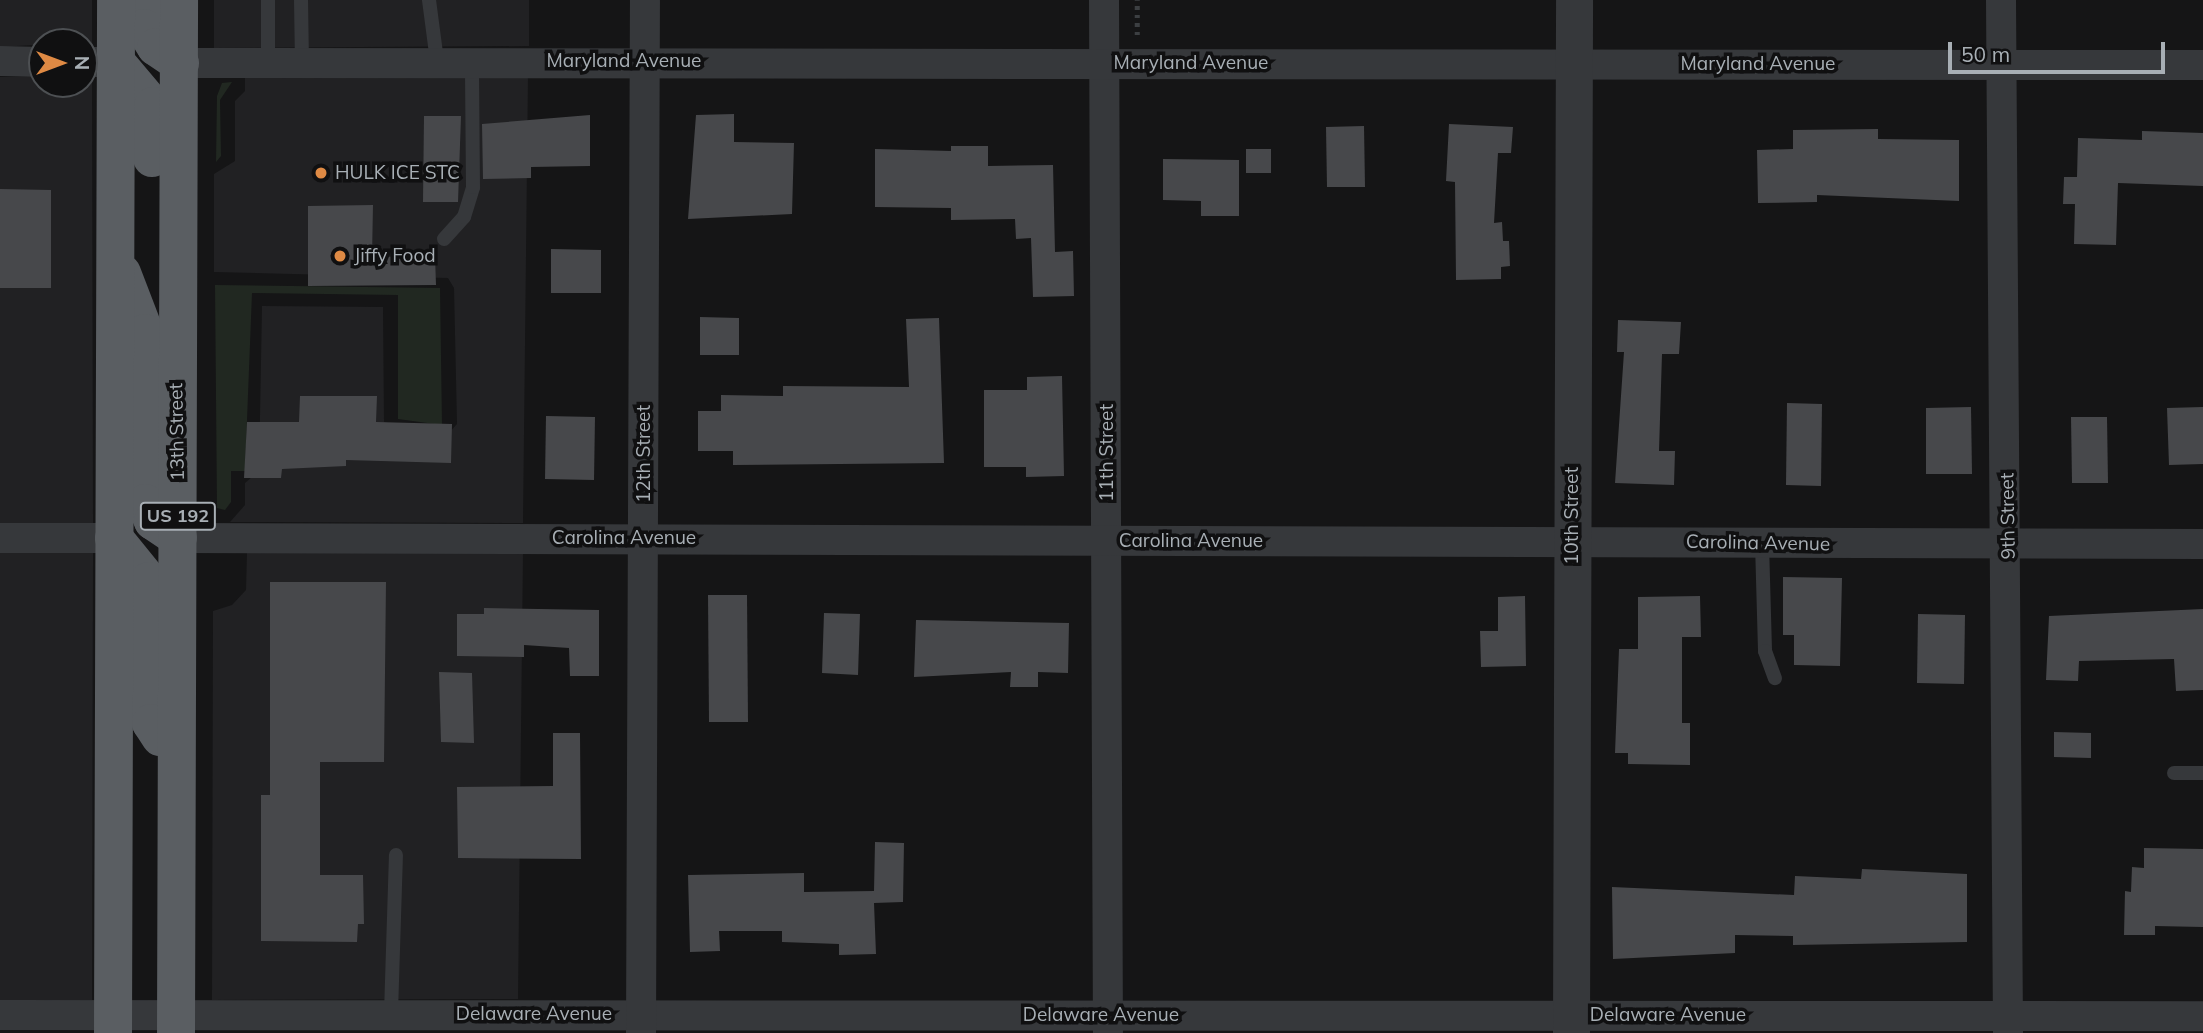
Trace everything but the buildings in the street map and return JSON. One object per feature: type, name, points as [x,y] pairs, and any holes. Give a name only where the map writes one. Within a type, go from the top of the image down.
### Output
[{"type":"highway","name":"US 192","points":[[113,1024],[114,251],[100,62],[116,0]]},
{"type":"highway","points":[[145,0],[144,28],[156,47],[180,63]]},
{"type":"highway","name":"13th Street","points":[[176,1024],[179,0]]},
{"type":"highway","points":[[100,62],[153,106],[152,258],[176,316]]},
{"type":"highway","points":[[114,251],[145,333],[145,503],[153,521],[178,538]]},
{"type":"highway","points":[[114,538],[149,581],[151,723],[177,762]]},
{"type":"street","name":"12th Street","points":[[642,1023],[645,0]]},
{"type":"street","name":"11th Street","points":[[1104,0],[1108,1024]]},
{"type":"street","name":"10th Street","points":[[1571,1024],[1574,0]]},
{"type":"street","name":"9th Street","points":[[2001,0],[2008,543],[2008,1025]]},
{"type":"street","name":"Maryland Avenue","points":[[180,63],[644,60],[2203,65]]},
{"type":"street","points":[[0,61],[28,62]]},
{"type":"street","points":[[0,538],[114,538]]},
{"type":"street","name":"Carolina Avenue","points":[[178,538],[2203,544]]},
{"type":"street","name":"Delaware Avenue","points":[[0,1015],[37,1024],[176,1024],[391,1013],[642,1023],[2008,1025],[2203,1016]]},
{"type":"lane","points":[[268,0],[268,62]]},
{"type":"lane","points":[[301,0],[302,62]]},
{"type":"lane","points":[[429,0],[437,61]]},
{"type":"lane","points":[[444,239],[464,217],[473,187],[472,61]]},
{"type":"lane","points":[[1762,543],[1765,652],[1775,678]]},
{"type":"lane","points":[[2174,774],[2203,774]]},
{"type":"lane","points":[[391,1013],[396,855]]},
{"type":"shaded area","points":[[0,0],[92,0],[92,28],[28,28],[28,45],[0,47]]},
{"type":"shaded area","points":[[214,0],[529,0],[529,46],[214,48]]},
{"type":"shaded area","points":[[528,76],[523,523],[230,522],[245,505],[245,483],[259,471],[262,306],[383,307],[384,422],[445,437],[457,424],[454,288],[448,278],[214,272],[214,174],[235,161],[235,101],[245,91],[245,77]]},
{"type":"shaded area","points":[[0,77],[28,77],[28,98],[92,98],[93,524],[0,523]]},
{"type":"shaded area","points":[[232,82],[220,100],[221,156],[216,162],[217,96],[222,83]]},
{"type":"shaded area","points":[[215,285],[440,288],[442,425],[398,419],[398,295],[252,293],[245,471],[231,471],[231,502],[225,510],[217,508]]},
{"type":"shaded area","points":[[247,552],[523,553],[518,999],[212,1000],[213,611],[232,605],[246,590]]},
{"type":"shaded area","points":[[0,553],[93,553],[92,1000],[0,1000]]},
{"type":"place","name":"HULK ICE STC","points":[[321,173]]},
{"type":"place","name":"Jiffy Food","points":[[340,256]]}]
